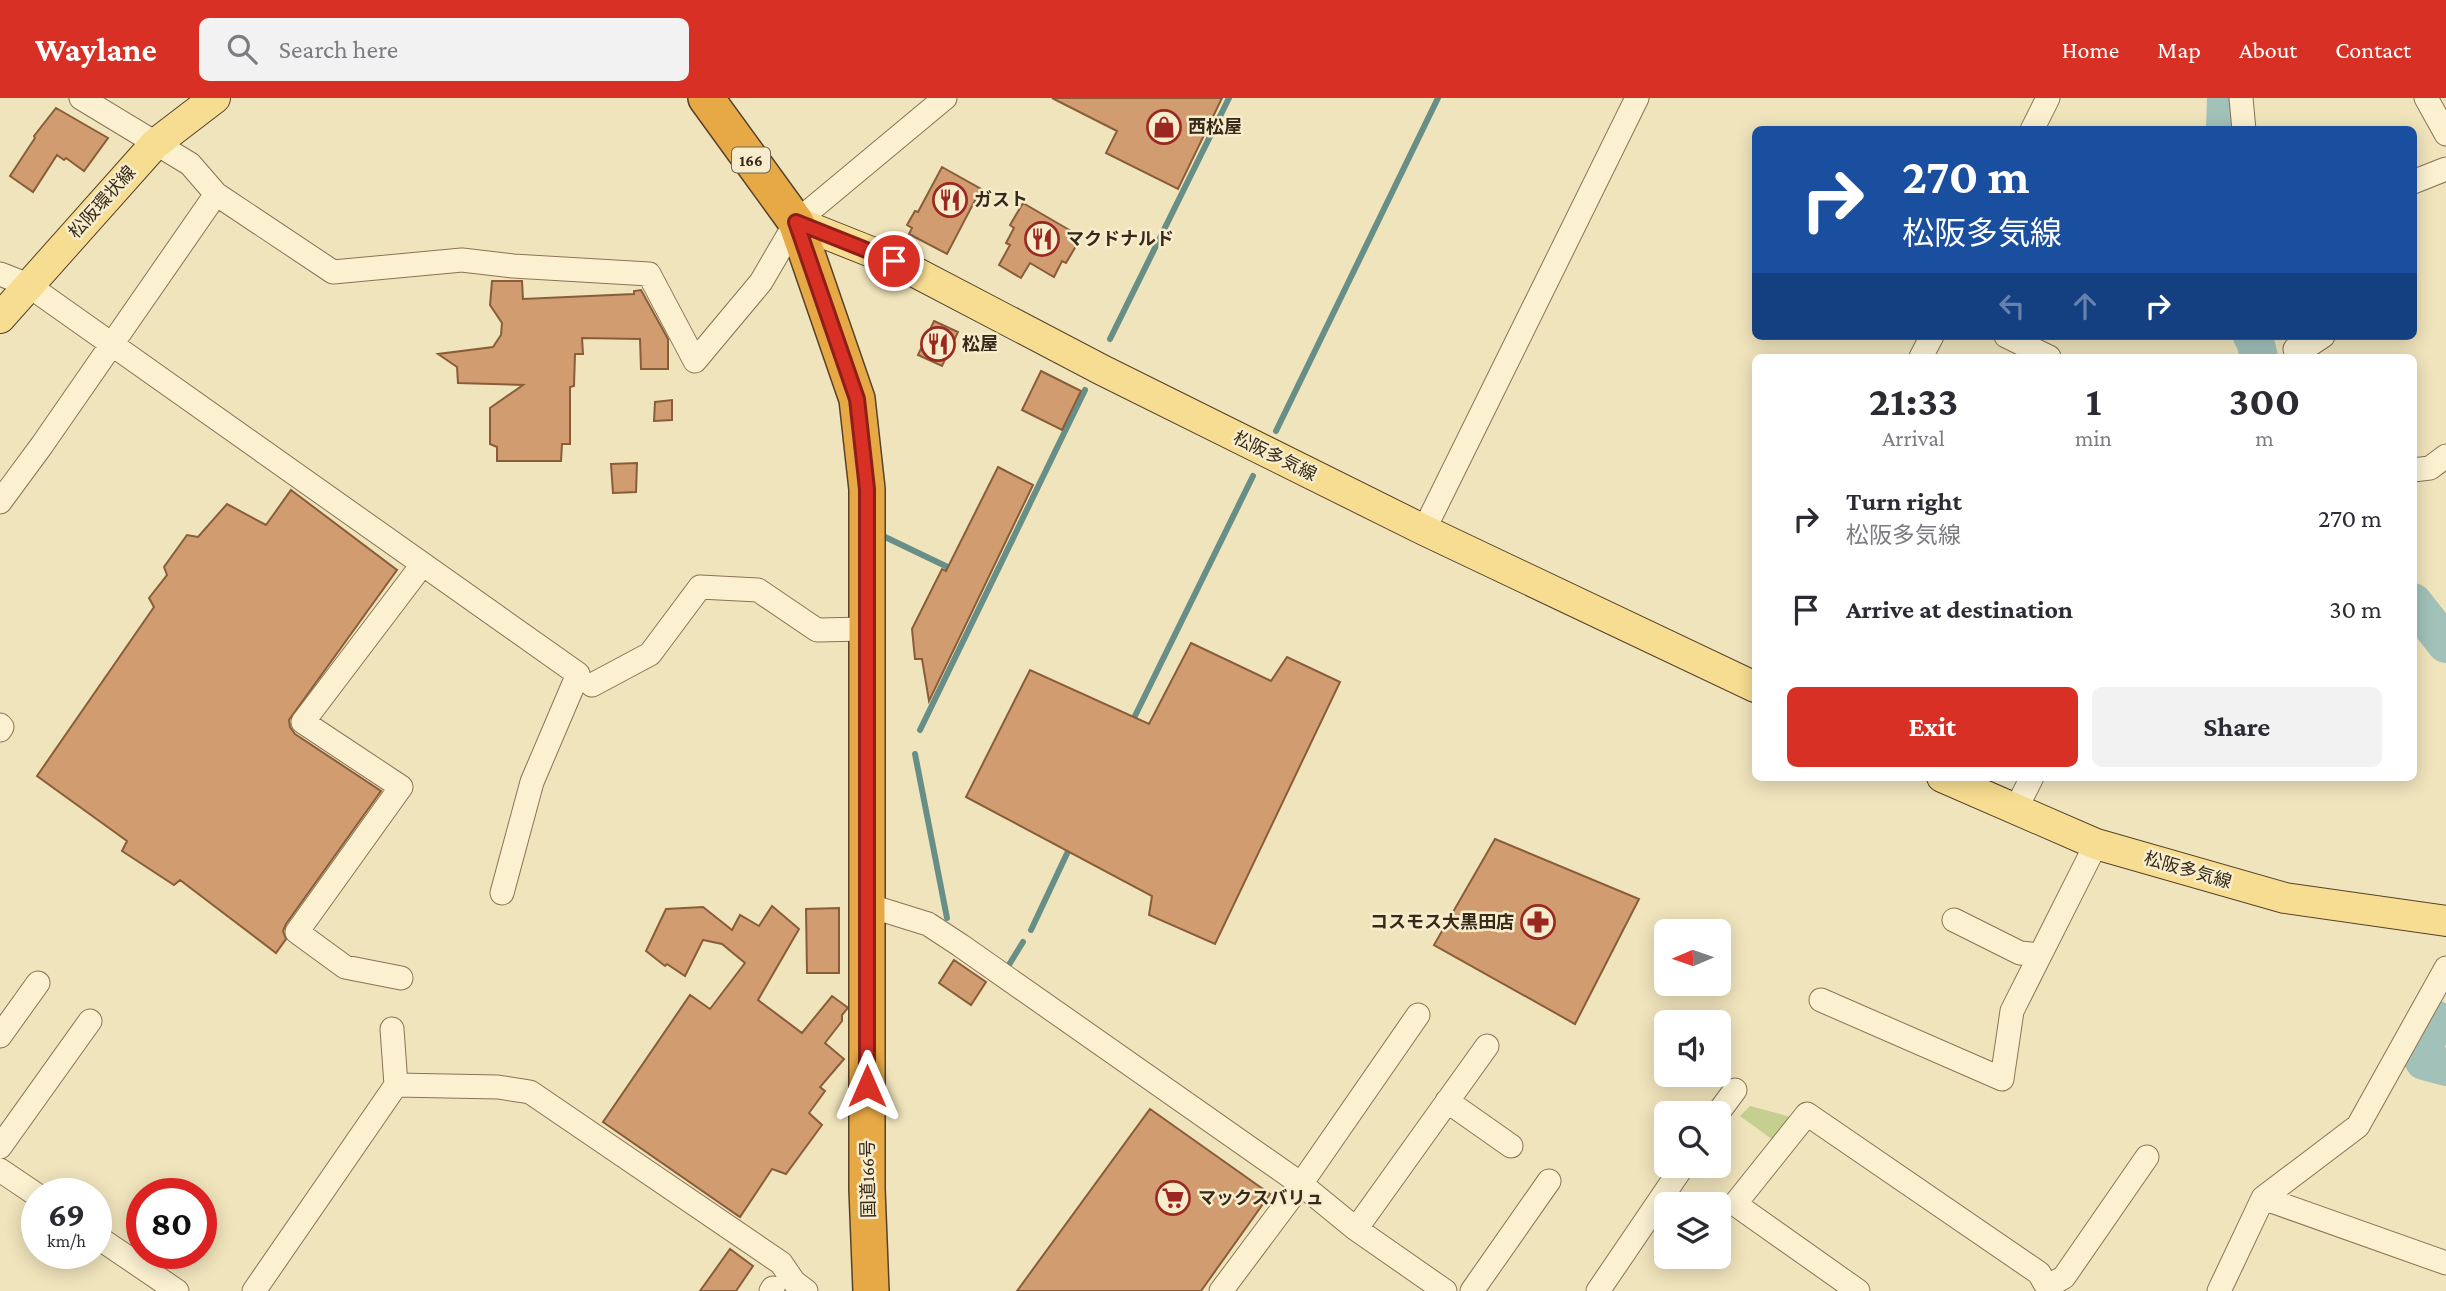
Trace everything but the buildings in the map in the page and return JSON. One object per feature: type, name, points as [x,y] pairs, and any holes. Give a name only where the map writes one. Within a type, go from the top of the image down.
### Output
[{"type":"highway","name":"国道166号","points":[[706,98],[796,222],[857,399],[867,489],[867,1189],[871,1291]]},
{"type":"main road","name":"松阪環状線","points":[[0,318],[155,144],[215,98]]},
{"type":"main road","name":"松阪多気線","points":[[796,222],[894,261],[1102,370],[1424,530],[1752,686]]},
{"type":"main road","name":"松阪多気線","points":[[1951,781],[2096,845],[2285,898],[2446,921]]},
{"type":"street","points":[[81,98],[190,164],[216,194],[333,272],[462,260],[513,266],[649,274],[695,361],[761,282],[796,222],[945,98]]},
{"type":"street","points":[[1424,530],[1637,98]]},
{"type":"street","points":[[2034,126],[2048,98]]},
{"type":"street","points":[[2241,98],[2244,126]]},
{"type":"street","points":[[2426,98],[2446,134]]},
{"type":"street","points":[[2417,180],[2446,169]]},
{"type":"street","points":[[0,502],[216,194]]},
{"type":"street","points":[[0,274],[28,285],[578,674],[532,782],[502,893]]},
{"type":"street","points":[[2014,340],[2043,354]]},
{"type":"street","points":[[2295,347],[2305,348],[2317,340]]},
{"type":"street","points":[[2417,470],[2430,468],[2446,456]]},
{"type":"street","points":[[401,978],[345,967],[297,932],[401,787],[303,722],[422,565]]},
{"type":"street","points":[[592,685],[650,654],[701,587],[758,590],[817,630],[867,629]]},
{"type":"street","points":[[2016,809],[2030,781]]},
{"type":"street","points":[[1821,1000],[2003,1079],[2012,1011],[2096,845]]},
{"type":"street","points":[[867,905],[928,924],[960,944],[1301,1184],[1356,1229],[1445,1291]]},
{"type":"street","points":[[1954,920],[2020,953],[2040,955]]},
{"type":"street","points":[[2219,1291],[2263,1198],[2358,1126],[2446,968]]},
{"type":"street","points":[[0,1036],[38,983]]},
{"type":"street","points":[[1221,1291],[1301,1184],[1418,1015]]},
{"type":"street","points":[[0,1147],[90,1021]]},
{"type":"street","points":[[254,1291],[396,1085],[392,1029]]},
{"type":"street","points":[[1356,1229],[1487,1046]]},
{"type":"street","points":[[396,1085],[498,1087],[530,1092],[780,1263],[794,1282],[806,1291]]},
{"type":"street","points":[[1727,1101],[1735,1090]]},
{"type":"street","points":[[1447,1101],[1511,1146]]},
{"type":"street","points":[[1858,1291],[1735,1204],[1807,1114],[2039,1272],[2050,1290],[2064,1277],[2147,1157]]},
{"type":"street","points":[[0,1170],[21,1184]]},
{"type":"street","points":[[1598,1291],[1675,1178]]},
{"type":"street","points":[[1472,1291],[1549,1181]]},
{"type":"street","points":[[2263,1198],[2446,1263]]},
{"type":"street","points":[[112,1247],[177,1291]]},
{"type":"green space","points":[[1750,1106],[1791,1117],[1773,1140],[1740,1116]]},
{"type":"waterway","points":[[1110,339],[1229,98]]},
{"type":"waterway","points":[[1276,431],[1438,98]]},
{"type":"waterway","points":[[2225,126],[2226,98]]},
{"type":"waterway","points":[[2254,340],[2258,354]]},
{"type":"waterway","points":[[920,730],[1085,390]]},
{"type":"waterway","points":[[1132,722],[1253,476]]},
{"type":"waterway","points":[[883,536],[956,571]]},
{"type":"waterway","points":[[2417,607],[2446,644]]},
{"type":"waterway","points":[[915,754],[947,918]]},
{"type":"waterway","points":[[1031,930],[1071,845]]},
{"type":"waterway","points":[[1007,968],[1023,942]]},
{"type":"waterway","points":[[2437,1020],[2420,1054],[2424,1061],[2446,1067]]},
{"type":"place","name":"西松屋","points":[[1164,127]]},
{"type":"place","name":"ガスト","points":[[950,200]]},
{"type":"place","name":"マクドナルド","points":[[1042,239]]},
{"type":"place","name":"松屋","points":[[938,344]]},
{"type":"place","name":"コスモス大黒田店","points":[[1538,922]]},
{"type":"place","name":"マックスバリュ","points":[[1173,1198]]},
{"type":"route","points":[[867,1086],[867,489],[857,399],[796,222],[894,261]]}]
